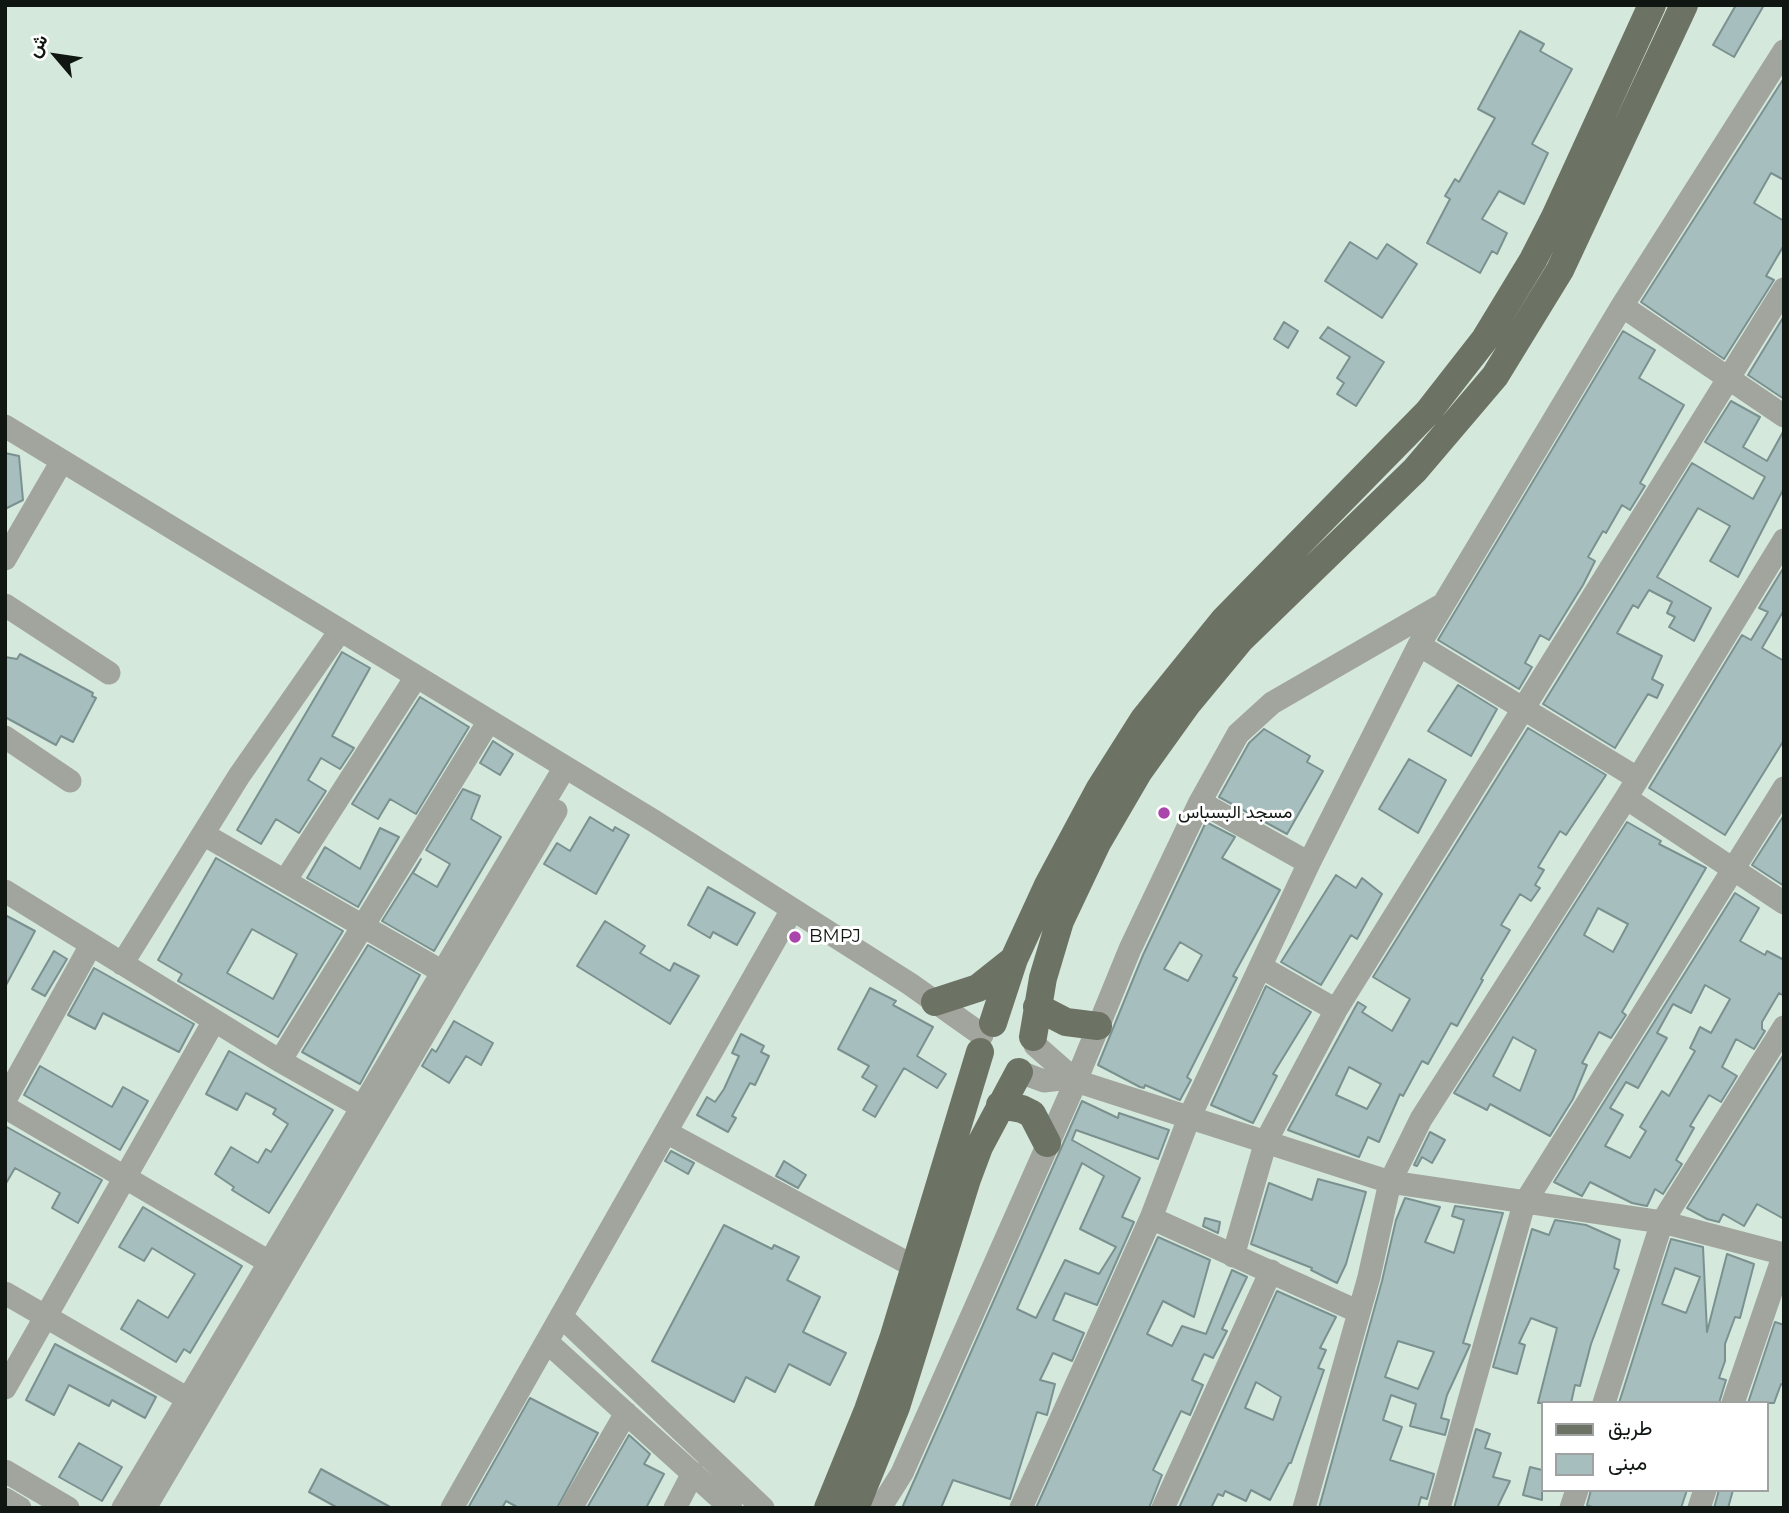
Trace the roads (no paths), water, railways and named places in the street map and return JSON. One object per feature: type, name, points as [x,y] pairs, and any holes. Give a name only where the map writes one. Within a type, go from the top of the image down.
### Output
[{"type":"main road","points":[[828,1508],[868,1410],[985,1037],[1014,959],[1048,885],[1099,790],[1170,685],[1224,620],[1428,412],[1485,339],[1522,280],[1554,219],[1652,5]]},
{"type":"main road","points":[[855,1508],[896,1407],[967,1179],[1000,1105],[1020,1072],[1032,1060],[1037,1007],[1051,949],[1072,894],[1117,807],[1162,737],[1240,640],[1443,440],[1518,341],[1578,233],[1684,5]]},
{"type":"main road","points":[[934,1002],[978,988],[1014,959]]},
{"type":"main road","points":[[1037,1007],[1066,1022],[1098,1026]]},
{"type":"main road","points":[[985,1037],[1017,1020],[1030,1030],[1034,1041]]},
{"type":"main road","points":[[985,1037],[982,1060],[994,1072],[1020,1072]]},
{"type":"main road","points":[[1000,1105],[1022,1109],[1032,1114],[1047,1143]]},
{"type":"street","points":[[1021,1508],[1151,1218],[1189,1118],[1309,863],[1419,645],[1622,306],[1784,51]]},
{"type":"street","points":[[1233,1256],[1266,1141],[1336,1010],[1784,289]]},
{"type":"street","points":[[1622,306],[1784,416]]},
{"type":"street","points":[[5,426],[572,771],[792,910],[985,1037]]},
{"type":"street","points":[[5,559],[62,460]]},
{"type":"street","points":[[1304,1508],[1359,1312],[1390,1182],[1421,1119],[1631,788],[1784,540]]},
{"type":"street","points":[[5,605],[109,673]]},
{"type":"street","points":[[880,1508],[902,1473],[1130,949],[1200,802],[1238,734],[1256,715],[1443,605]]},
{"type":"street","points":[[122,964],[239,776],[340,631]]},
{"type":"street","points":[[1419,645],[1521,709],[1631,788],[1733,869],[1784,903]]},
{"type":"street","points":[[285,881],[416,677]]},
{"type":"street","points":[[279,1061],[365,927],[489,721]]},
{"type":"street","points":[[5,737],[71,780]]},
{"type":"street","points":[[145,1508],[200,1391],[269,1262],[369,1111],[441,971],[572,771]]},
{"type":"street","points":[[123,1508],[200,1391],[572,771]]},
{"type":"street","points":[[1439,1508],[1524,1204],[1784,788]]},
{"type":"street","points":[[1200,802],[1309,863]]},
{"type":"street","points":[[203,834],[441,971]]},
{"type":"street","points":[[5,891],[279,1061],[369,1111]]},
{"type":"street","points":[[452,1508],[792,910]]},
{"type":"street","points":[[5,1100],[91,945]]},
{"type":"street","points":[[1261,967],[1336,1010]]},
{"type":"street","points":[[5,1388],[214,1020]]},
{"type":"street","points":[[1605,1401],[1662,1222],[1784,1027]]},
{"type":"street","points":[[1034,1041],[1073,1080]]},
{"type":"street","points":[[1020,1072],[1044,1081],[1073,1080],[1390,1182],[1524,1204],[1662,1222],[1784,1254],[1735,1401]]},
{"type":"street","points":[[5,1107],[269,1262]]},
{"type":"street","points":[[666,1132],[913,1266]]},
{"type":"street","points":[[1151,1218],[1359,1312]]},
{"type":"street","points":[[1163,1508],[1270,1271]]},
{"type":"street","points":[[5,1293],[44,1316],[200,1391]]},
{"type":"street","points":[[561,1316],[763,1508]]},
{"type":"street","points":[[547,1342],[730,1508]]},
{"type":"street","points":[[571,1508],[626,1413]]},
{"type":"street","points":[[657,1441],[672,1422]]},
{"type":"street","points":[[5,1471],[68,1508]]},
{"type":"street","points":[[675,1508],[693,1473]]},
{"type":"street","points":[[5,1499],[20,1508]]},
{"type":"place","name":"مسجد البسباس","points":[[1164,813]]},
{"type":"place","name":"BMPJ","points":[[795,937]]}]
